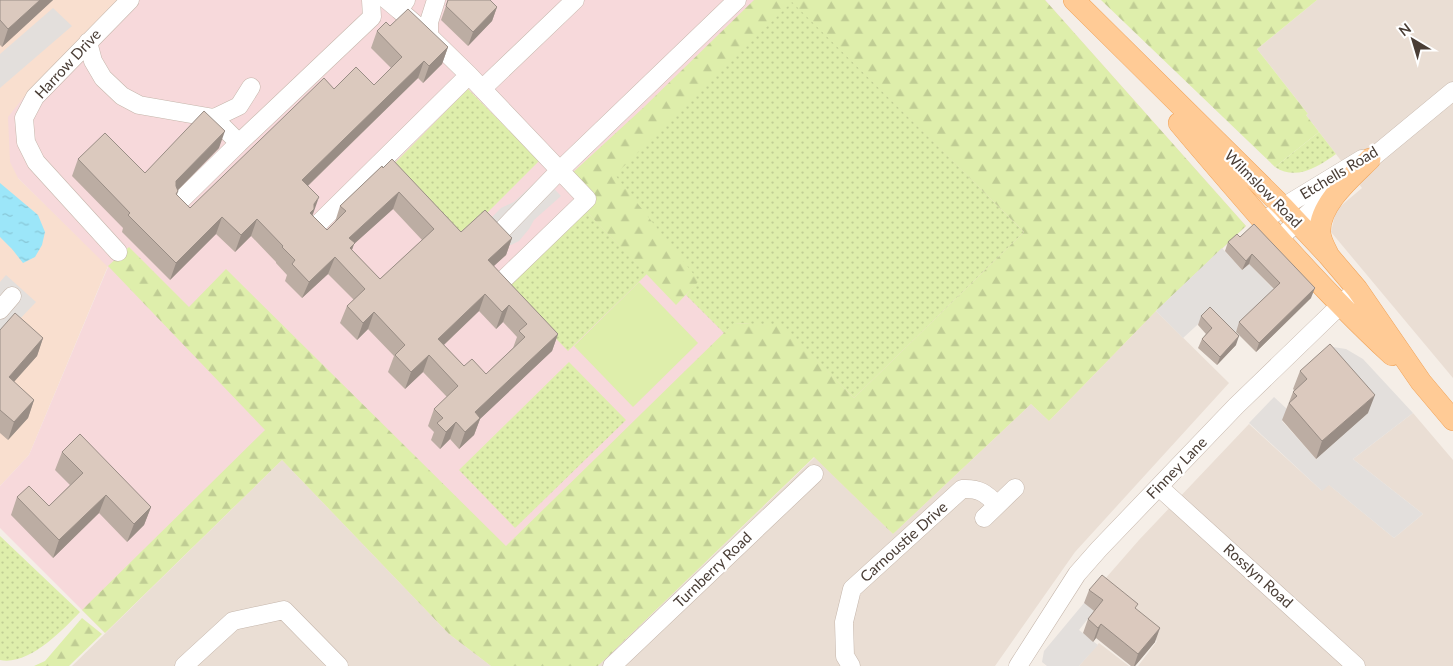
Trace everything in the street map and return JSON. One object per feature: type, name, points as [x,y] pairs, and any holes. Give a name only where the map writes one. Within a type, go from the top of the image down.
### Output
[{"type":"main road","name":"Wilmslow Road","points":[[1080,6],[1283,207],[1328,255],[1357,289],[1421,382],[1453,420]]},
{"type":"main road","name":"Wilmslow Road","points":[[1080,6],[1279,238],[1340,306],[1421,382]]},
{"type":"main road","points":[[1328,255],[1320,233],[1322,221],[1330,200],[1370,159]]},
{"type":"street","name":"Harrow Drive","points":[[118,252],[36,162],[26,142],[24,118],[35,96],[130,0]]},
{"type":"street","points":[[180,201],[372,17],[371,0]]},
{"type":"street","points":[[429,36],[429,22],[436,0]]},
{"type":"street","points":[[482,89],[575,0]]},
{"type":"street","points":[[504,228],[559,171],[738,0]]},
{"type":"street","points":[[398,3],[587,199],[500,283]]},
{"type":"street","points":[[88,42],[93,61],[103,78],[122,96],[139,105],[214,118],[240,142]]},
{"type":"street","points":[[318,224],[469,75]]},
{"type":"street","points":[[214,118],[238,106],[251,87]]},
{"type":"street","name":"Etchells Road","points":[[1279,238],[1390,142],[1453,91]]},
{"type":"street","name":"Etchells Road","points":[[1264,220],[1390,142]]},
{"type":"street","name":"Finney Lane","points":[[1021,665],[1078,574],[1099,548],[1160,487],[1236,406],[1357,289]]},
{"type":"street","points":[[0,310],[12,296]]},
{"type":"street","name":"Turnberry Road","points":[[612,666],[814,474]]},
{"type":"street","name":"Rosslyn Road","points":[[1160,487],[1356,666]]},
{"type":"street","name":"Carnoustie Drive","points":[[850,666],[845,656],[844,622],[852,589],[962,489],[974,488],[987,494],[991,512],[1015,488]]},
{"type":"street","points":[[184,666],[233,621],[284,610],[339,666]]},
{"type":"shaded area","points":[[0,0],[120,0],[18,178],[108,266],[29,455],[0,486]]},
{"type":"shaded area","points":[[120,0],[1045,0],[1246,226],[1156,311],[1049,421],[1031,404],[893,534],[814,457],[598,666],[491,666],[449,634],[282,460],[105,633],[0,528],[0,486],[29,455],[108,267],[18,178],[10,162],[8,117],[27,93]]},
{"type":"shaded area","points":[[1317,0],[1453,0],[1453,378],[1331,232],[1336,210],[1362,188],[1306,115],[1308,114],[1257,49]]},
{"type":"shaded area","points":[[53,8],[72,26],[0,88],[0,54]]},
{"type":"shaded area","points":[[542,176],[561,196],[534,220],[519,241],[511,245],[505,244],[488,221],[501,208],[514,202]]},
{"type":"shaded area","points":[[1222,248],[1242,270],[1249,264],[1276,292],[1229,338],[1207,316],[1183,338],[1156,311]]},
{"type":"shaded area","points":[[6,275],[36,302],[0,340],[0,282]]},
{"type":"shaded area","points":[[1156,311],[1229,383],[1075,552],[995,666],[598,666],[815,457],[893,534],[1031,404],[1049,421]]},
{"type":"shaded area","points":[[1333,347],[1346,349],[1363,359],[1413,413],[1353,459],[1423,514],[1394,538],[1329,485],[1322,491],[1249,423],[1274,397],[1287,409],[1282,421],[1316,459],[1368,413],[1318,355]]},
{"type":"shaded area","points":[[1413,413],[1453,460],[1453,666],[1138,666],[1157,641],[1098,587],[1139,540],[1249,424],[1321,490],[1328,484],[1394,538],[1423,514],[1353,459]]},
{"type":"shaded area","points":[[282,460],[449,634],[491,666],[72,666]]},
{"type":"shaded area","points":[[1084,603],[1094,611],[1079,630],[1098,645],[1079,666],[1047,666],[1042,662],[1044,651]]},
{"type":"shaded area","points":[[1099,643],[1129,666],[1079,666]]},
{"type":"green space","points":[[754,0],[1045,0],[1246,226],[1156,311],[1049,421],[1031,404],[893,534],[814,457],[598,666],[491,666],[449,634],[282,460],[105,633],[82,610],[265,430],[108,266],[129,247],[189,307],[226,269],[506,546],[734,323],[783,325],[854,398],[1024,232],[792,2],[615,175],[699,281],[676,305],[584,209],[569,176],[643,108]]},
{"type":"green space","points":[[1101,0],[1317,0],[1257,49],[1308,114],[1306,115],[1319,132],[1275,167]]},
{"type":"green space","points":[[792,1],[1024,232],[854,398],[783,326],[735,323],[724,333],[686,295],[698,281],[614,175]]},
{"type":"green space","points":[[468,89],[539,161],[463,237],[392,166]]},
{"type":"green space","points":[[1319,132],[1336,154],[1307,171],[1291,173],[1275,167]]},
{"type":"green space","points":[[584,209],[647,274],[568,351],[504,285]]},
{"type":"green space","points":[[639,282],[698,343],[633,407],[574,346]]},
{"type":"green space","points":[[569,362],[626,420],[515,528],[459,470]]},
{"type":"green space","points":[[0,536],[80,612],[44,645],[22,658],[11,660],[0,660]]},
{"type":"green space","points":[[82,618],[102,634],[69,666],[34,666],[45,661]]},
{"type":"water","points":[[0,183],[38,215],[45,232],[42,245],[35,257],[23,263],[0,237]]},
{"type":"building","points":[[0,0],[40,0],[8,29],[0,20]]},
{"type":"building","points":[[448,0],[490,0],[497,7],[473,32],[446,6]]},
{"type":"building","points":[[408,9],[448,47],[429,66],[424,61],[302,180],[319,197],[314,204],[314,209],[310,213],[327,230],[346,211],[340,206],[382,166],[383,168],[392,159],[461,232],[485,210],[512,238],[488,260],[558,334],[475,412],[480,418],[465,432],[456,422],[446,432],[437,423],[443,418],[434,409],[458,386],[429,355],[411,372],[395,355],[405,345],[374,312],[363,323],[347,306],[365,289],[335,257],[309,282],[292,264],[295,260],[257,219],[241,235],[222,217],[176,263],[128,215],[130,213],[78,159],[105,133],[145,173],[204,111],[225,131],[176,181],[178,191],[176,194],[190,208],[324,78],[334,89],[356,67],[374,85],[402,57],[377,31],[386,22],[390,26]],"holes":[[[399,192],[434,229],[380,279],[350,248],[355,243],[349,238]],[[485,294],[502,312],[509,305],[527,324],[519,331],[525,337],[486,374],[472,359],[464,366],[438,339]]]},
{"type":"building","points":[[1254,224],[1315,288],[1259,343],[1239,322],[1280,283],[1252,254],[1246,261],[1228,242],[1237,234],[1240,237]]},
{"type":"building","points":[[1210,307],[1239,336],[1220,357],[1202,339],[1212,328],[1201,316]]},
{"type":"building","points":[[15,313],[43,338],[9,377],[34,400],[14,422],[0,410],[0,330]]},
{"type":"building","points":[[1330,344],[1375,395],[1322,441],[1289,403],[1297,396],[1293,392],[1307,379],[1300,371]]},
{"type":"building","points":[[80,434],[151,507],[134,524],[106,495],[59,540],[17,497],[29,486],[49,506],[83,473],[62,452]]},
{"type":"building","points":[[1102,575],[1138,604],[1135,608],[1160,628],[1138,654],[1101,624],[1098,628],[1088,619],[1103,600],[1089,590]]}]
